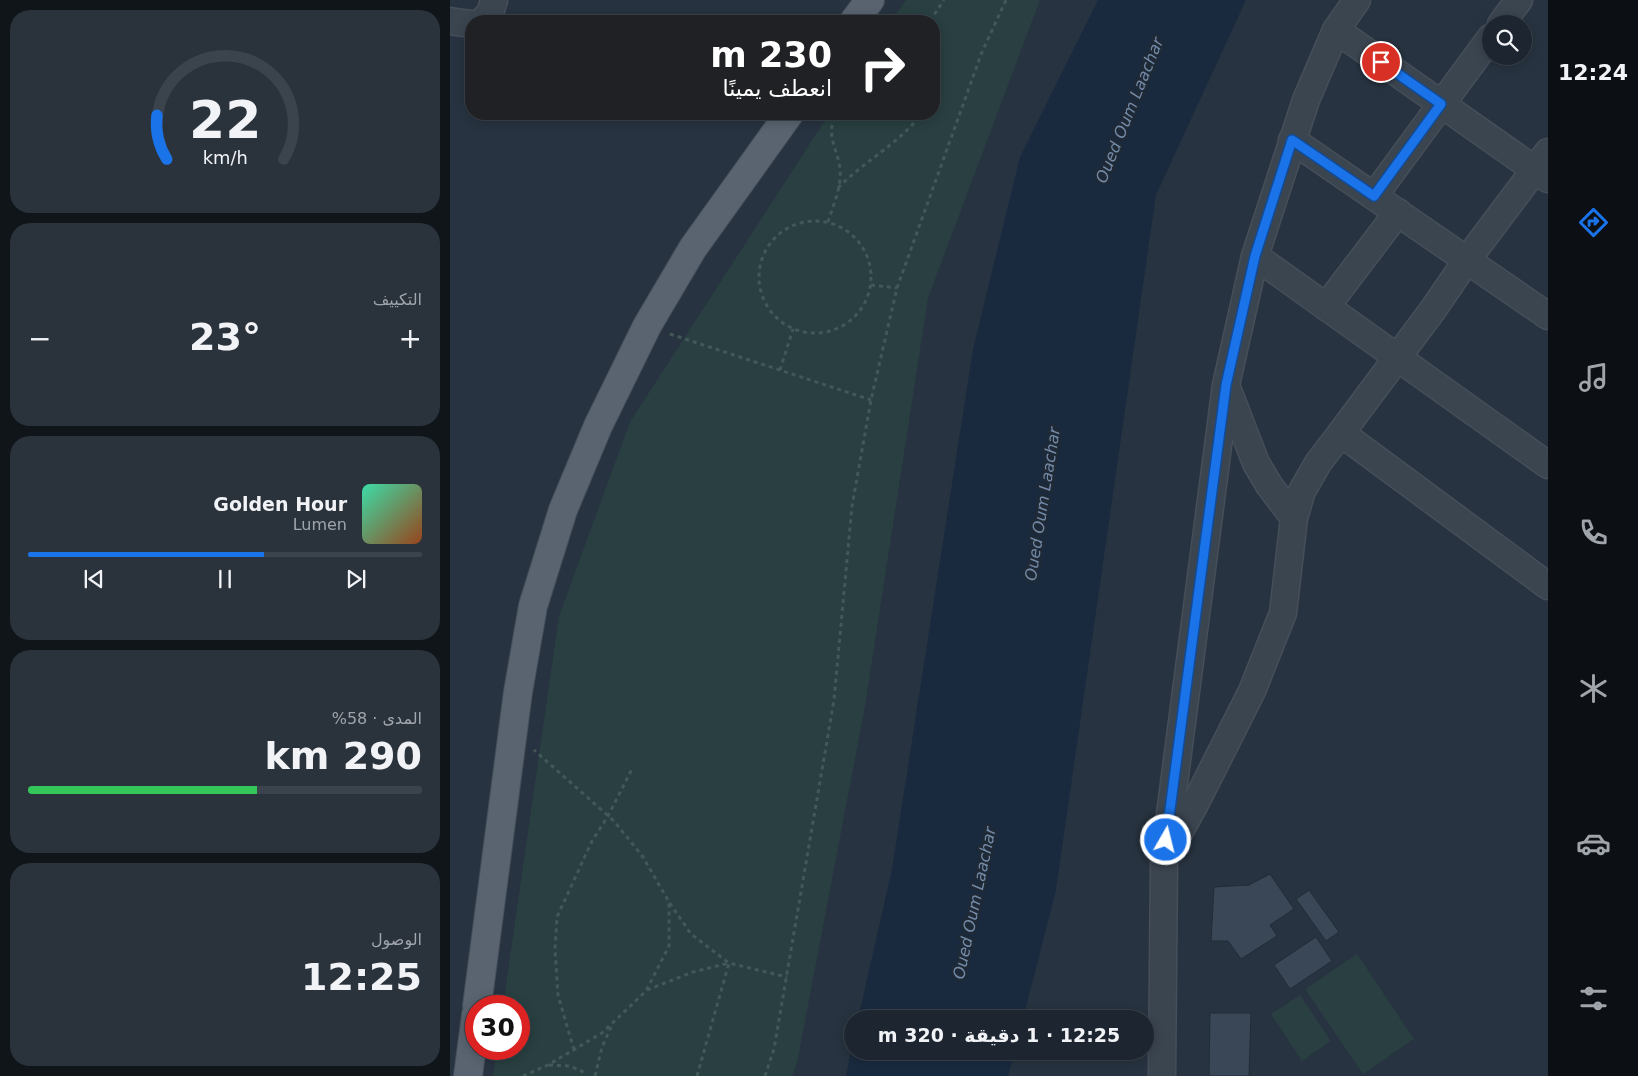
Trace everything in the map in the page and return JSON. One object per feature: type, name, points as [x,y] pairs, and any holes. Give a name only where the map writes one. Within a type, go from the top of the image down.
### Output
[{"type":"main road","points":[[859,15],[870,0]]},
{"type":"main road","points":[[478,995],[518,692],[532,606],[563,510],[598,426],[647,326],[693,248],[785,120]]},
{"type":"main road","points":[[468,1076],[470,1060]]},
{"type":"street","points":[[489,15],[494,0]]},
{"type":"street","points":[[1162,1076],[1164,860],[1226,385],[1255,256],[1292,140],[1306,100],[1336,30],[1357,0]]},
{"type":"street","points":[[1508,15],[1519,0]]},
{"type":"street","points":[[450,21],[465,23]]},
{"type":"street","points":[[1164,860],[1194,806],[1252,691],[1283,613],[1294,518],[1302,491],[1318,463],[1432,312],[1467,260],[1544,167],[1441,104],[1336,30]]},
{"type":"street","points":[[1374,196],[1482,49]]},
{"type":"street","points":[[1292,140],[1467,260],[1546,310]]},
{"type":"street","points":[[1326,307],[1398,212]]},
{"type":"street","points":[[1255,256],[1548,465]]},
{"type":"street","points":[[1226,385],[1256,463],[1269,485],[1294,518]]},
{"type":"street","points":[[1341,433],[1548,586]]},
{"type":"path","points":[[934,15],[944,0]]},
{"type":"path","points":[[765,1076],[774,1049],[834,700],[852,506],[871,400],[897,288],[982,52],[1006,0]]},
{"type":"path","points":[[828,222],[838,189],[840,170],[830,129],[834,120]]},
{"type":"path","points":[[838,189],[852,174],[912,126],[916,120]]},
{"type":"path","points":[[810,221],[828,222],[845,229],[858,241],[868,256],[872,274],[870,285],[870,292],[862,308],[849,322],[831,331],[812,333],[793,329],[777,319],[765,304],[759,286],[759,266],[766,248],[778,234],[793,225],[810,221]]},
{"type":"path","points":[[870,285],[897,288]]},
{"type":"path","points":[[647,326],[871,400]]},
{"type":"path","points":[[780,370],[793,329]]},
{"type":"path","points":[[514,731],[608,816],[643,857],[669,902],[691,934],[729,963],[787,977]]},
{"type":"path","points":[[574,1050],[558,995],[555,949],[557,917],[592,841],[608,816],[633,767]]},
{"type":"path","points":[[523,1076],[548,1065],[602,1033],[646,991],[669,946],[669,902]]},
{"type":"path","points":[[646,991],[693,972],[729,963]]},
{"type":"path","points":[[697,1076],[729,963]]},
{"type":"path","points":[[595,1076],[602,1046],[612,1024]]},
{"type":"path","points":[[548,1065],[569,1066],[582,1071],[584,1076]]},
{"type":"green space","points":[[906,0],[1040,0],[928,298],[865,706],[797,1063],[792,1076],[493,1076],[495,1060],[530,1060],[530,995],[505,995],[559,616],[630,422],[825,120],[940,120],[940,15],[896,15]]},
{"type":"green space","points":[[1357,954],[1414,1039],[1363,1074],[1305,989]]},
{"type":"green space","points":[[1300,995],[1331,1041],[1302,1061],[1271,1014]]},
{"type":"water","name":"Oued Oum Laachar","points":[[1098,0],[1246,0],[1156,195],[1056,890],[1025,1010],[860,1010],[892,869],[973,349],[1020,157]]},
{"type":"water","points":[[849,1060],[1012,1060],[1008,1076],[846,1076]]},
{"type":"building","points":[[1270,874],[1294,909],[1270,925],[1277,936],[1241,959],[1228,941],[1211,941],[1214,887],[1249,885]]},
{"type":"building","points":[[1309,890],[1339,932],[1326,941],[1296,899]]},
{"type":"building","points":[[1316,937],[1332,961],[1290,989],[1274,965]]},
{"type":"building","points":[[1210,1013],[1251,1013],[1249,1076],[1209,1076]]},
{"type":"route","points":[[1166,840],[1226,385],[1255,256],[1292,140],[1374,196],[1441,104],[1381,62]]}]
